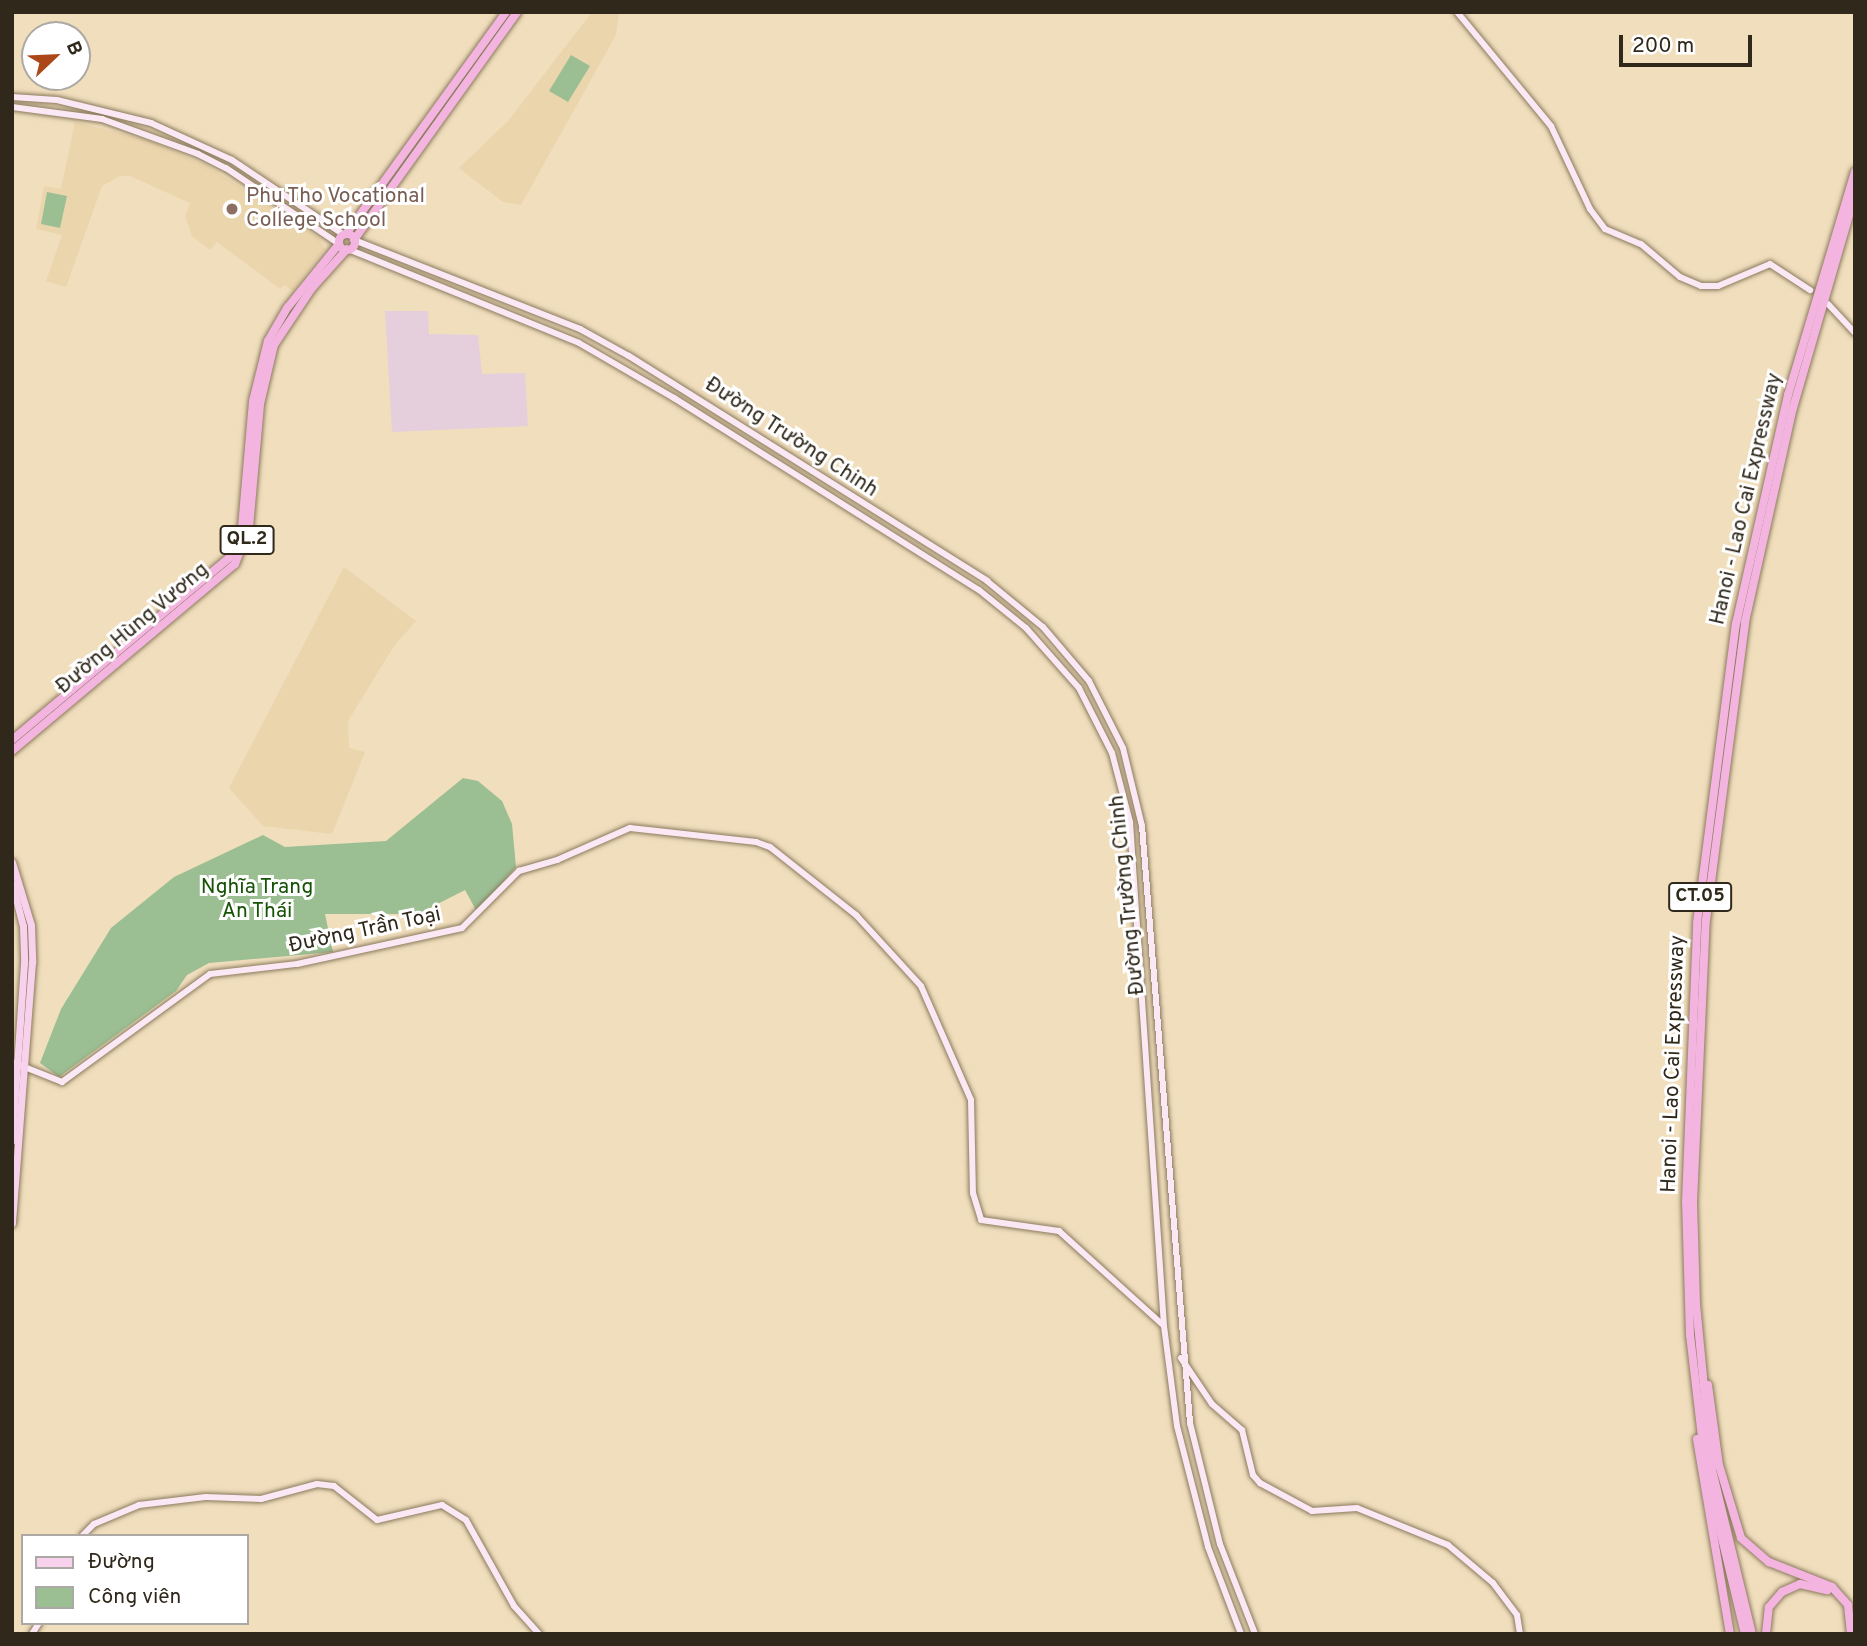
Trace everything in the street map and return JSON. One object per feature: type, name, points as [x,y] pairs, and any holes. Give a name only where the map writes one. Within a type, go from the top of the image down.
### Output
[{"type":"highway","name":"QL.2","points":[[345,248],[348,236],[506,12]]},
{"type":"highway","name":"QL.2","points":[[345,248],[348,236],[517,12]]},
{"type":"highway","name":"Hanoi - Lao Cai Expressway","points":[[1745,1634],[1706,1471],[1689,1303],[1688,1103],[1698,923],[1736,624],[1775,447],[1818,283],[1855,172]]},
{"type":"highway","name":"Hanoi - Lao Cai Expressway","points":[[1752,1634],[1712,1470],[1699,1347],[1693,1202],[1706,920],[1719,792],[1745,622],[1780,460],[1855,194]]},
{"type":"highway","name":"Đường Hùng Vương","points":[[12,740],[229,558],[242,527],[253,401],[268,341],[288,307],[345,248]]},
{"type":"highway","name":"Đường Hùng Vương","points":[[12,751],[206,592],[241,556],[249,528],[260,404],[274,345],[312,288],[345,248]]},
{"type":"highway","points":[[1699,1347],[1718,1465],[1740,1535],[1760,1557],[1832,1587],[1848,1605],[1848,1634]]},
{"type":"highway","points":[[1697,1397],[1700,1471],[1730,1634]]},
{"type":"highway","points":[[1766,1634],[1766,1616],[1774,1599],[1791,1586],[1810,1584],[1839,1601],[1846,1616],[1848,1634]]},
{"type":"main road","points":[[1457,12],[1551,126],[1590,209],[1605,229],[1641,244],[1681,277],[1701,285],[1718,286],[1770,264],[1810,290]]},
{"type":"main road","name":"Đường Trường Chinh","points":[[12,97],[42,98],[105,109],[202,145],[348,236],[600,339],[987,581],[1058,643],[1089,681],[1117,733],[1142,825],[1181,1358],[1204,1489],[1255,1634]]},
{"type":"main road","points":[[42,98],[42,108]]},
{"type":"main road","name":"Đường Trường Chinh","points":[[12,107],[42,108],[102,119],[198,154],[230,170],[345,248],[592,349],[979,590],[1049,652],[1079,688],[1106,737],[1130,826],[1164,1326],[1177,1426],[1191,1487],[1241,1634]]},
{"type":"main road","points":[[1828,304],[1855,333]]},
{"type":"main road","points":[[1049,652],[1058,643]]},
{"type":"main road","points":[[1130,826],[1142,825]]},
{"type":"main road","name":"Đường Trần Toại","points":[[19,1065],[62,1082],[215,972],[298,964],[462,928],[519,871],[557,860],[630,828],[756,842],[770,847],[856,915],[921,986],[971,1100],[972,1193],[981,1220],[1059,1231],[1116,1278],[1164,1326]]},
{"type":"main road","points":[[12,862],[31,925],[25,1021],[12,1141]]},
{"type":"main road","points":[[12,884],[23,935],[25,1021]]},
{"type":"main road","points":[[12,1223],[19,1065]]},
{"type":"main road","points":[[1159,1252],[1174,1252]]},
{"type":"main road","points":[[1181,1358],[1212,1404],[1242,1430],[1256,1480],[1306,1509],[1323,1513],[1357,1508],[1448,1545],[1493,1583],[1517,1615],[1520,1634]]},
{"type":"main road","points":[[84,1534],[94,1524],[139,1505],[206,1497],[261,1499],[317,1484],[334,1486],[377,1520],[442,1505],[466,1520],[514,1606],[539,1634]]},
{"type":"main road","points":[[1231,1609],[1243,1604]]},
{"type":"shaded area","points":[[592,12],[619,12],[616,35],[521,205],[503,202],[459,168],[508,121]]},
{"type":"shaded area","name":"Phu Tho Vocational College School","points":[[75,122],[144,139],[208,166],[319,238],[325,249],[293,291],[284,285],[280,289],[217,242],[210,250],[192,236],[185,216],[190,203],[130,176],[120,176],[102,186],[66,287],[46,281],[62,235],[36,229],[44,186],[61,189]]},
{"type":"shaded area","points":[[385,311],[428,311],[429,334],[478,335],[482,374],[525,373],[528,426],[392,432]]},
{"type":"shaded area","points":[[344,567],[416,621],[394,646],[348,721],[349,748],[365,752],[332,834],[263,826],[229,788]]},
{"type":"green space","points":[[571,55],[590,66],[568,102],[549,91]]},
{"type":"green space","points":[[47,192],[67,196],[60,228],[41,224]]},
{"type":"green space","name":"Nghĩa Trang An Thái","points":[[463,778],[478,781],[502,801],[512,824],[516,867],[477,912],[465,890],[418,914],[325,914],[333,952],[209,963],[187,975],[176,991],[59,1077],[40,1063],[61,1009],[111,928],[174,877],[263,835],[285,847],[386,841]]},
{"type":"place","name":"Phu Tho Vocational College School","points":[[232,209]]}]
